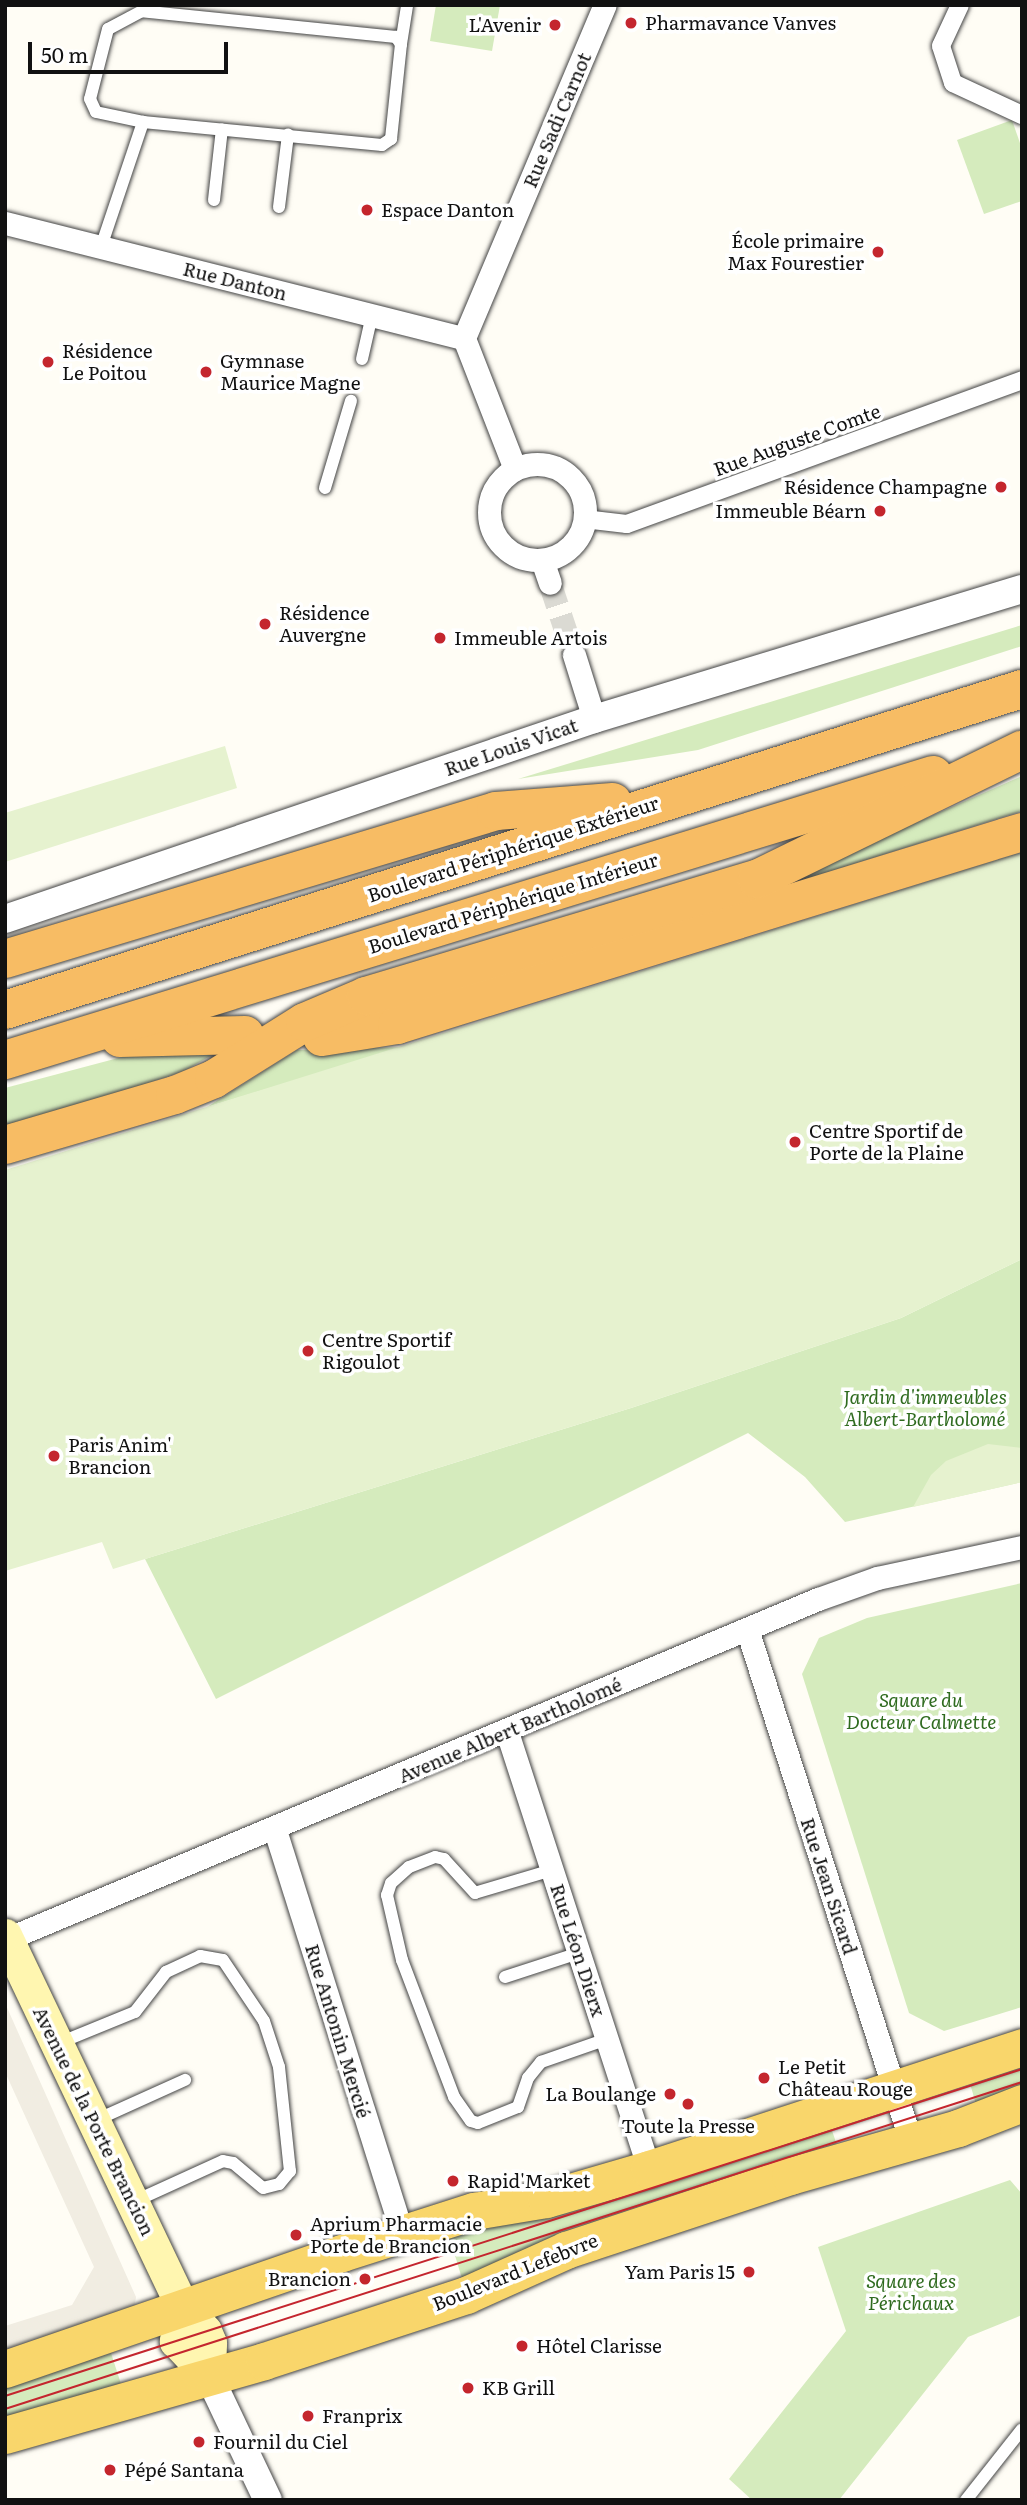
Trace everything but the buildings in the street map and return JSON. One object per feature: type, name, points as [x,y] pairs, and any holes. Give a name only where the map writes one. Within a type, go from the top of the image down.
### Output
[{"type":"highway","name":"Boulevard Périphérique Extérieur","points":[[5,1010],[1022,689]]},
{"type":"highway","points":[[5,1145],[175,1095],[214,1079],[305,1022],[366,996],[757,879],[1022,749]]},
{"type":"highway","name":"Boulevard Périphérique Intérieur","points":[[5,1060],[1022,749]]},
{"type":"highway","points":[[5,959],[496,811],[681,796]]},
{"type":"highway","points":[[322,1037],[397,1026],[1022,832]]},
{"type":"highway","points":[[72,1039],[246,1035]]},
{"type":"main road","name":"Avenue de la Porte Brancion","points":[[6,1937],[183,2306],[210,2343],[209,2376]]},
{"type":"main road","points":[[5,2370],[81,2347],[183,2306],[402,2234],[649,2169],[1022,2047]]},
{"type":"main road","name":"Boulevard Lefebvre","points":[[5,2435],[209,2376],[466,2295],[566,2250],[790,2176],[911,2142],[1022,2103]]},
{"type":"street","name":"Rue Sadi Carnot","points":[[464,338],[605,5]]},
{"type":"street","points":[[960,5],[941,46],[953,83],[1022,116]]},
{"type":"street","name":"Rue Danton","points":[[5,223],[464,338]]},
{"type":"street","points":[[464,338],[515,469]]},
{"type":"street","name":"Rue Auguste Comte","points":[[584,519],[627,524],[1022,380]]},
{"type":"street","points":[[544,464],[565,473],[580,490],[584,519],[570,546],[542,560],[512,553],[492,529],[490,500],[504,477],[515,469],[544,464]]},
{"type":"street","points":[[542,560],[550,583]]},
{"type":"street","name":"Rue Louis Vicat","points":[[5,919],[594,719],[1022,589]]},
{"type":"street","points":[[574,654],[594,719]]},
{"type":"street","name":"Avenue Albert Bartholomé","points":[[6,1937],[275,1829],[747,1629],[877,1578],[1022,1547]]},
{"type":"street","name":"Rue Jean Sicard","points":[[747,1629],[911,2142]]},
{"type":"street","name":"Rue Léon Dierx","points":[[507,1731],[649,2169]]},
{"type":"street","name":"Rue Antonin Mercié","points":[[275,1829],[402,2234]]},
{"type":"street","points":[[209,2376],[268,2500]]},
{"type":"lane","points":[[401,44],[396,37],[142,11],[108,29],[90,99],[96,112],[143,122],[382,145],[391,139],[407,5]]},
{"type":"lane","points":[[101,247],[143,122]]},
{"type":"lane","points":[[214,200],[222,129]]},
{"type":"lane","points":[[279,207],[288,135]]},
{"type":"lane","points":[[362,359],[372,315]]},
{"type":"lane","points":[[325,488],[351,401]]},
{"type":"lane","points":[[552,1870],[475,1893],[468,1891],[444,1859],[435,1857],[409,1867],[391,1883],[387,1895],[402,1960],[458,2107],[471,2121],[478,2123],[518,2107],[528,2078],[541,2062],[607,2039]]},
{"type":"lane","points":[[505,1977],[579,1953]]},
{"type":"lane","points":[[57,2044],[135,2012],[166,1972],[200,1956],[223,1960],[264,2021],[279,2067],[290,2171],[279,2184],[263,2188],[233,2163],[223,2161],[133,2203]]},
{"type":"lane","points":[[94,2121],[185,2080]]},
{"type":"lane","points":[[966,2500],[1022,2429]]},
{"type":"green space","points":[[436,5],[500,5],[492,51],[430,41]]},
{"type":"green space","points":[[1012,120],[1022,149],[1022,201],[984,214],[957,140]]},
{"type":"green space","points":[[1022,625],[1022,646],[698,750],[518,779]]},
{"type":"green space","points":[[225,746],[237,788],[5,862],[5,813]]},
{"type":"green space","points":[[1022,776],[1022,811],[774,889],[791,878]]},
{"type":"green space","points":[[1022,852],[1022,1259],[901,1318],[631,1408],[113,1569],[102,1542],[5,1571],[5,1170]]},
{"type":"green space","points":[[226,1047],[184,1071],[5,1132],[5,1088],[156,1048]]},
{"type":"green space","points":[[406,1047],[207,1107],[297,1050]]},
{"type":"green space","name":"Jardin d'immeubles Albert-Bartholomé","points":[[1022,1259],[1022,1482],[845,1522],[805,1477],[748,1433],[216,1699],[145,1559],[631,1408],[901,1318]]},
{"type":"green space","points":[[988,1444],[1022,1448],[1022,1482],[913,1507],[931,1475],[946,1461]]},
{"type":"green space","name":"Square du Docteur Calmette","points":[[1022,1583],[1022,2007],[944,2031],[909,2013],[802,1674],[819,1638],[867,1618]]},
{"type":"green space","points":[[1022,2061],[1022,2090],[976,2104],[968,2077]]},
{"type":"green space","points":[[829,2122],[838,2148],[463,2282],[447,2229]]},
{"type":"green space","name":"Square des Périchaux","points":[[1010,2180],[1022,2194],[1022,2315],[968,2337],[839,2500],[752,2500],[729,2479],[846,2331],[818,2247]]},
{"type":"green space","points":[[111,2353],[121,2384],[5,2421],[5,2387]]},
{"type":"shaded area","points":[[5,2003],[136,2297],[134,2309],[5,2358],[5,2326],[72,2305],[94,2267],[5,2072]]},
{"type":"tunnel","points":[[550,583],[574,655]]},
{"type":"tram line","points":[[5,2396],[1022,2069]]},
{"type":"tram line","points":[[5,2409],[1022,2082]]},
{"type":"place","name":"Pharmavance Vanves","points":[[631,23]]},
{"type":"place","name":"L'Avenir","points":[[555,25]]},
{"type":"place","name":"Espace Danton","points":[[367,210]]},
{"type":"place","name":"École primaire Max Fourestier","points":[[878,252]]},
{"type":"place","name":"Résidence Le Poitou","points":[[48,362]]},
{"type":"place","name":"Gymnase Maurice Magne","points":[[206,372]]},
{"type":"place","name":"Résidence Champagne","points":[[1001,487]]},
{"type":"place","name":"Immeuble Béarn","points":[[880,511]]},
{"type":"place","name":"Résidence Auvergne","points":[[265,624]]},
{"type":"place","name":"Immeuble Artois","points":[[440,638]]},
{"type":"place","name":"Centre Sportif de Porte de la Plaine","points":[[795,1142]]},
{"type":"place","name":"Centre Sportif Rigoulot","points":[[308,1351]]},
{"type":"place","name":"Paris Anim' Brancion","points":[[54,1456]]},
{"type":"place","name":"Le Petit Château Rouge","points":[[764,2078]]},
{"type":"place","name":"La Boulange","points":[[670,2094]]},
{"type":"place","name":"Toute la Presse","points":[[688,2104]]},
{"type":"place","name":"Rapid'Market","points":[[453,2181]]},
{"type":"place","name":"Aprium Pharmacie Porte de Brancion","points":[[296,2235]]},
{"type":"place","name":"Yam Paris 15","points":[[749,2272]]},
{"type":"place","name":"Brancion","points":[[365,2279]]},
{"type":"place","name":"Hôtel Clarisse","points":[[522,2346]]},
{"type":"place","name":"KB Grill","points":[[468,2388]]},
{"type":"place","name":"Franprix","points":[[308,2416]]},
{"type":"place","name":"Fournil du Ciel","points":[[199,2442]]},
{"type":"place","name":"Pépé Santana","points":[[110,2470]]}]
